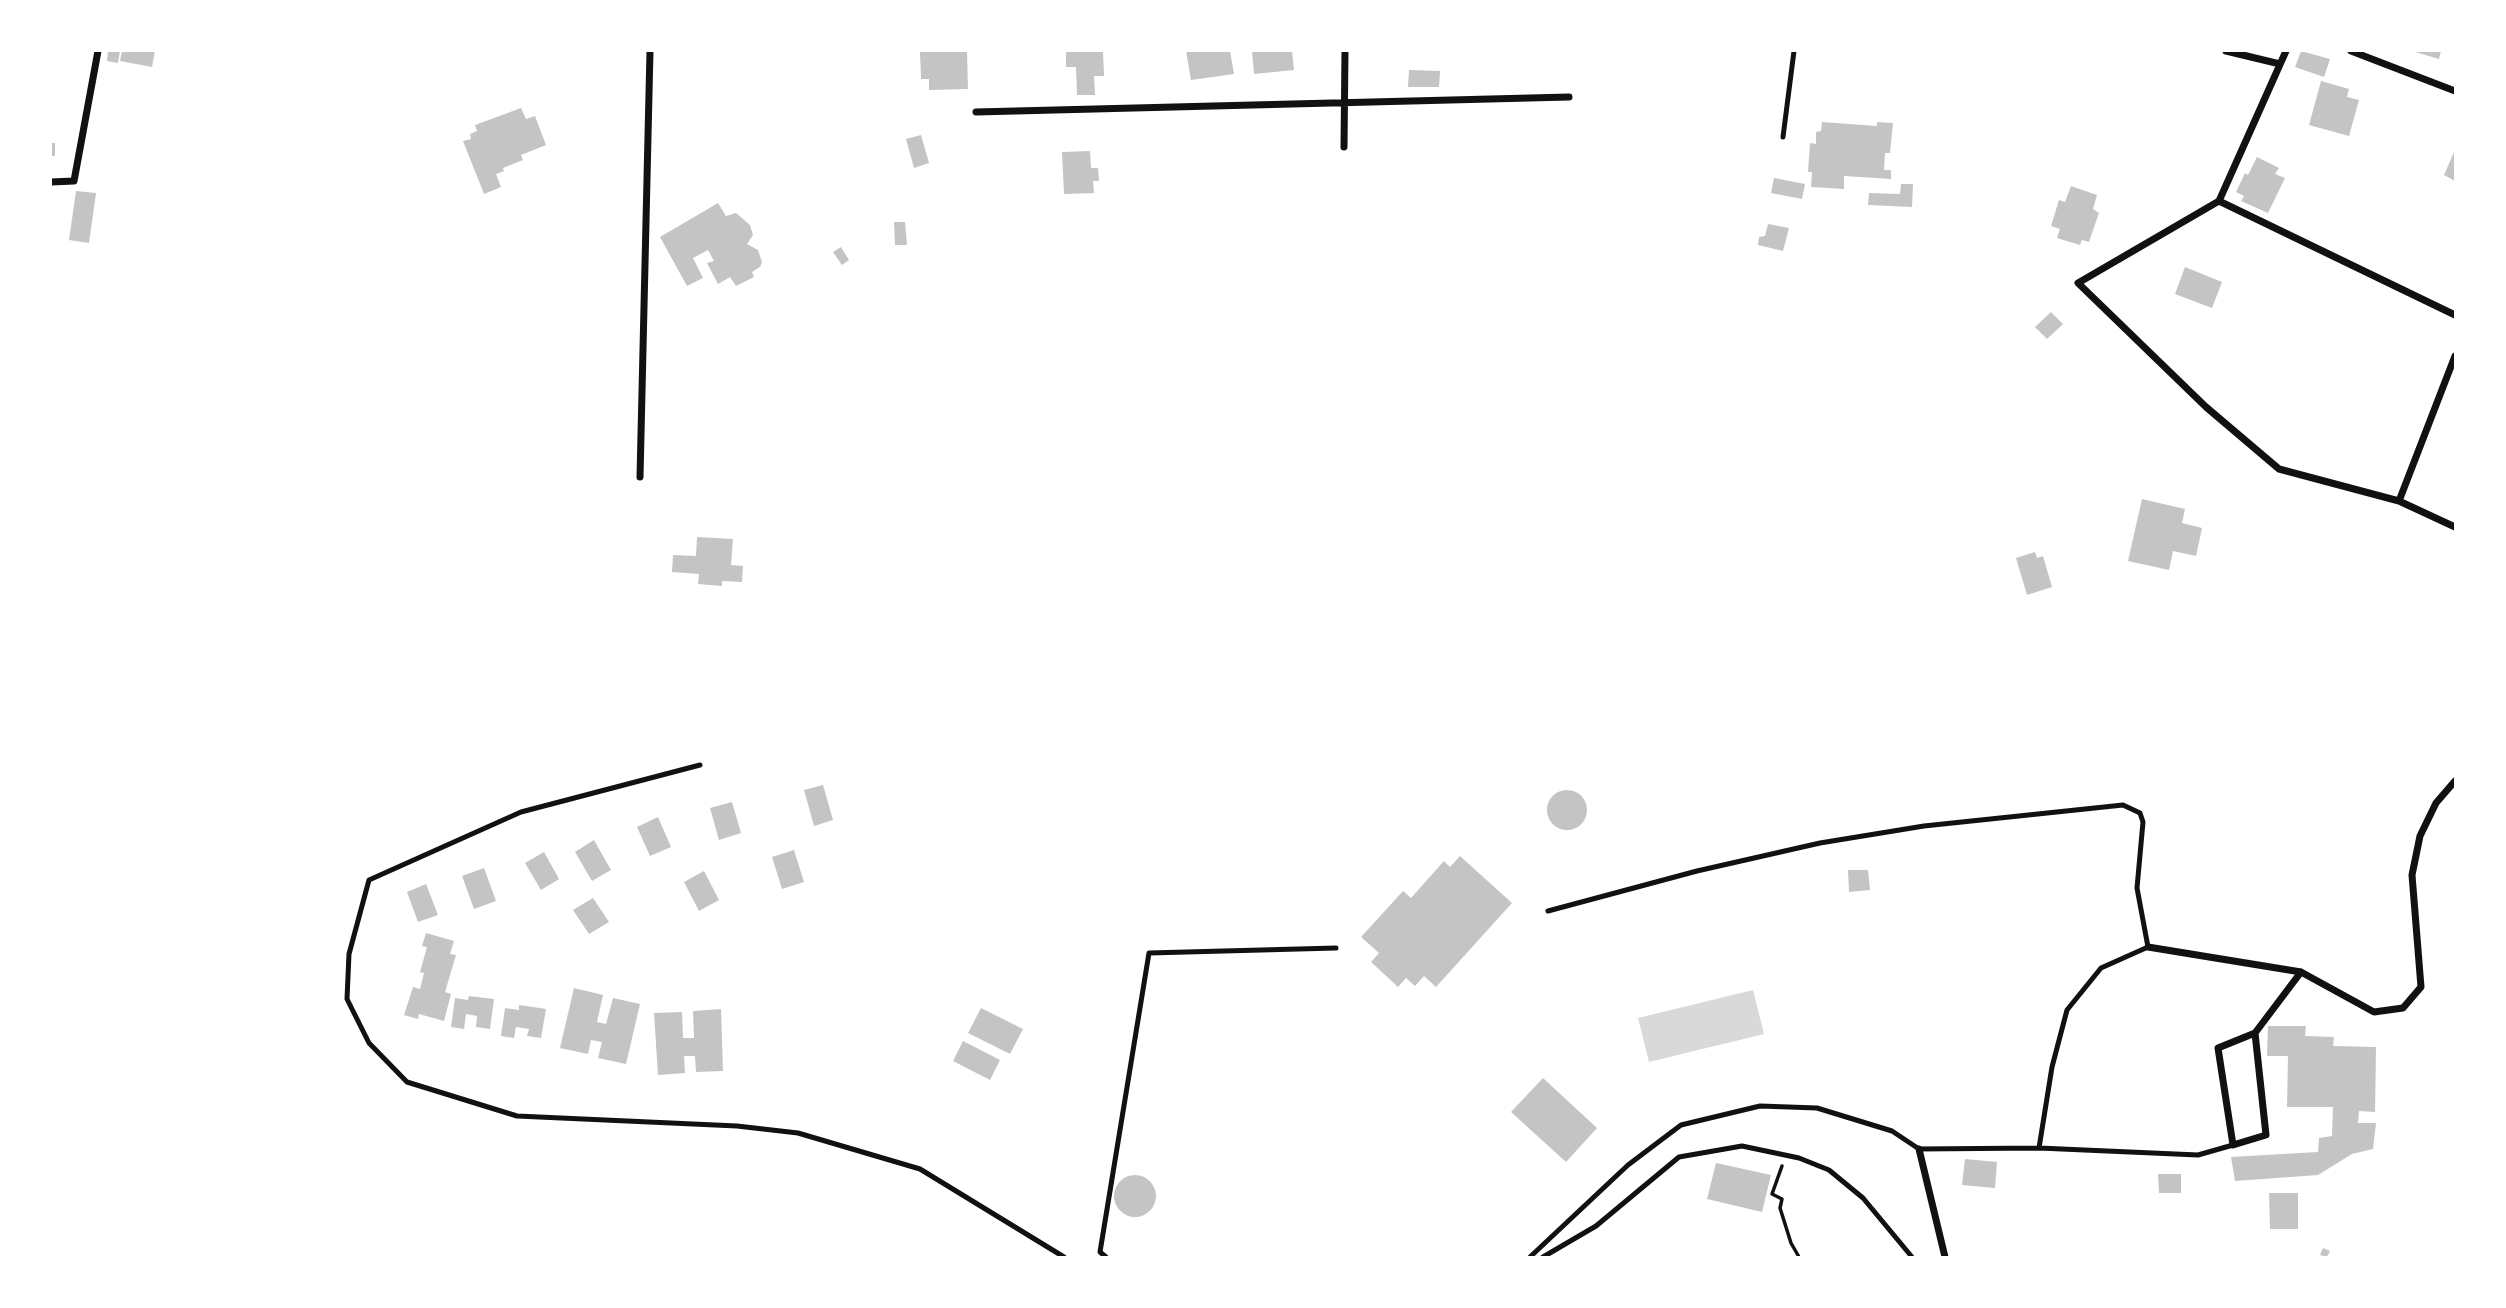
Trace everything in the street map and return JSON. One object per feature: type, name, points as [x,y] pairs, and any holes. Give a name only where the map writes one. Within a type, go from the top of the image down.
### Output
[{"type":"street","points":[[51,182],[74,181],[98,51]]},
{"type":"street","points":[[640,477],[650,51]]},
{"type":"street","points":[[1344,147],[1345,51]]},
{"type":"street","points":[[2226,51],[2280,65]]},
{"type":"street","points":[[2287,51],[2219,201],[2078,283],[2206,407],[2279,469],[2399,501],[2455,527]]},
{"type":"street","points":[[2351,51],[2455,91]]},
{"type":"street","points":[[976,112],[1569,97]]},
{"type":"street","points":[[2219,201],[2455,315]]},
{"type":"street","points":[[2399,501],[2455,356]]},
{"type":"street","points":[[2148,947],[2301,972],[2374,1012],[2403,1007],[2421,987],[2412,875],[2420,836],[2436,803],[2455,781]]},
{"type":"street","points":[[2255,1033],[2266,1135],[2233,1145],[2218,1048],[2255,1033],[2301,972]]},
{"type":"street","points":[[1919,1149],[1945,1257]]},
{"type":"lane","points":[[1783,137],[1794,51]]},
{"type":"lane","points":[[700,765],[521,812],[369,880],[349,954],[347,999],[369,1044],[407,1082],[517,1116],[737,1126],[798,1133],[920,1169],[1064,1257]]},
{"type":"lane","points":[[1548,911],[1697,870],[1819,843],[1924,826],[2123,805],[2140,814],[2143,822],[2137,888],[2148,947],[2101,968],[2067,1010],[2052,1067],[2039,1148]]},
{"type":"lane","points":[[1106,1257],[1098,1255],[1149,953],[1336,948]]},
{"type":"lane","points":[[1530,1257],[1628,1166],[1681,1125],[1760,1106],[1817,1108],[1892,1131],[1919,1149],[2039,1148],[2198,1155],[2233,1145]]},
{"type":"lane","points":[[1543,1257],[1596,1226],[1679,1157],[1742,1146],[1799,1158],[1829,1170],[1863,1198],[1912,1257]]},
{"type":"path","points":[[1799,1158],[1783,1163],[1772,1194],[1783,1199],[1780,1208],[1791,1243],[1799,1257]]},
{"type":"shaded area","points":[[1753,990],[1764,1034],[1649,1062],[1638,1018]]},
{"type":"building","points":[[108,51],[120,51],[118,63],[107,61]]},
{"type":"building","points":[[122,51],[155,51],[152,67],[120,61]]},
{"type":"building","points":[[920,51],[967,51],[968,89],[929,90],[929,79],[921,79]]},
{"type":"building","points":[[1066,51],[1103,51],[1104,76],[1094,76],[1095,95],[1077,95],[1076,67],[1066,67]]},
{"type":"building","points":[[1186,51],[1230,51],[1234,74],[1191,80]]},
{"type":"building","points":[[1252,51],[1292,51],[1294,70],[1254,74]]},
{"type":"building","points":[[2301,51],[2330,59],[2324,77],[2295,67]]},
{"type":"building","points":[[2412,51],[2441,51],[2439,59]]},
{"type":"building","points":[[1409,70],[1440,71],[1439,87],[1408,87]]},
{"type":"building","points":[[2321,81],[2349,89],[2347,97],[2359,100],[2349,136],[2309,125]]},
{"type":"building","points":[[521,108],[526,119],[535,116],[546,145],[521,155],[523,160],[503,168],[504,171],[496,174],[501,187],[484,194],[463,141],[471,139],[470,134],[477,131],[475,125]]},
{"type":"building","points":[[1822,122],[1877,126],[1877,122],[1893,123],[1890,153],[1885,153],[1884,170],[1891,170],[1891,179],[1844,176],[1844,189],[1811,187],[1812,172],[1808,172],[1810,143],[1816,144],[1816,132],[1821,131]]},
{"type":"building","points":[[921,135],[929,163],[914,168],[906,139]]},
{"type":"building","points":[[51,143],[55,143],[55,156],[51,156]]},
{"type":"building","points":[[2455,150],[2455,181],[2444,175]]},
{"type":"building","points":[[1090,151],[1091,168],[1098,168],[1099,181],[1093,181],[1094,193],[1064,194],[1062,152]]},
{"type":"building","points":[[2257,157],[2279,168],[2275,174],[2285,178],[2268,213],[2241,201],[2244,196],[2236,192]]},
{"type":"building","points":[[1774,178],[1805,184],[1802,199],[1771,193]]},
{"type":"building","points":[[1901,184],[1913,184],[1912,207],[1868,205],[1869,193],[1900,194]]},
{"type":"building","points":[[2071,186],[2097,195],[2093,209],[2099,213],[2089,242],[2082,240],[2080,245],[2057,238],[2060,229],[2051,226],[2059,200],[2065,202]]},
{"type":"building","points":[[76,191],[96,193],[89,243],[69,240]]},
{"type":"building","points":[[718,203],[726,216],[736,213],[750,225],[753,235],[747,244],[758,250],[762,262],[760,267],[752,272],[754,277],[736,286],[730,277],[718,284],[707,263],[714,261],[708,250],[693,258],[703,278],[687,286],[660,237]]},
{"type":"building","points":[[894,222],[905,222],[907,245],[895,245]]},
{"type":"building","points":[[1768,224],[1789,228],[1783,251],[1758,245],[1759,237],[1765,236]]},
{"type":"building","points":[[841,247],[849,260],[842,265],[833,252]]},
{"type":"building","points":[[2185,267],[2222,282],[2212,308],[2175,294]]},
{"type":"building","points":[[2051,312],[2063,324],[2047,339],[2035,327]]},
{"type":"building","points":[[2142,499],[2185,509],[2182,523],[2202,528],[2196,556],[2173,551],[2169,570],[2128,561]]},
{"type":"building","points":[[697,537],[733,539],[731,565],[743,566],[742,582],[722,581],[722,586],[698,584],[699,574],[672,572],[673,555],[696,556]]},
{"type":"building","points":[[2035,552],[2037,558],[2043,556],[2052,587],[2027,595],[2016,558]]},
{"type":"building","points":[[823,785],[833,820],[814,826],[804,790]]},
{"type":"building","points":[[1567,790],[1575,791],[1581,796],[1586,802],[1586,818],[1581,824],[1575,829],[1567,830],[1559,829],[1553,824],[1548,818],[1547,810],[1548,802],[1553,796],[1559,791]]},
{"type":"building","points":[[732,802],[741,833],[719,840],[710,808]]},
{"type":"building","points":[[658,817],[671,847],[650,856],[637,827]]},
{"type":"building","points":[[594,840],[611,870],[592,881],[575,852]]},
{"type":"building","points":[[794,850],[804,882],[782,889],[772,857]]},
{"type":"building","points":[[544,852],[559,879],[541,890],[525,863]]},
{"type":"building","points":[[1460,856],[1512,903],[1436,987],[1424,976],[1415,986],[1406,978],[1398,987],[1371,962],[1379,953],[1361,937],[1403,891],[1411,898],[1444,861],[1450,867]]},
{"type":"building","points":[[484,868],[496,901],[474,909],[462,876]]},
{"type":"building","points":[[1848,870],[1868,870],[1870,890],[1849,892]]},
{"type":"building","points":[[704,871],[719,900],[699,911],[684,882]]},
{"type":"building","points":[[426,884],[438,915],[418,922],[407,892]]},
{"type":"building","points":[[593,898],[609,922],[589,934],[573,910]]},
{"type":"building","points":[[426,933],[454,941],[450,954],[456,955],[445,992],[451,994],[444,1021],[419,1014],[418,1019],[404,1015],[413,987],[420,989],[424,973],[420,972],[427,947],[422,946]]},
{"type":"building","points":[[574,988],[603,995],[597,1022],[606,1024],[613,998],[640,1004],[626,1064],[598,1058],[602,1042],[591,1040],[588,1054],[560,1048]]},
{"type":"building","points":[[469,996],[494,999],[490,1029],[476,1027],[477,1016],[466,1014],[464,1029],[451,1027],[455,998],[468,1000]]},
{"type":"building","points":[[519,1005],[546,1009],[541,1038],[527,1036],[529,1029],[516,1027],[514,1038],[501,1036],[505,1008],[519,1010]]},
{"type":"building","points":[[981,1008],[1023,1029],[1010,1054],[968,1033]]},
{"type":"building","points":[[721,1009],[723,1071],[696,1072],[695,1056],[684,1056],[685,1073],[658,1075],[654,1013],[682,1012],[683,1038],[694,1038],[693,1011]]},
{"type":"building","points":[[2268,1026],[2306,1026],[2305,1036],[2334,1037],[2333,1046],[2376,1047],[2375,1112],[2359,1111],[2358,1123],[2376,1123],[2373,1149],[2352,1154],[2318,1175],[2235,1181],[2231,1157],[2318,1152],[2319,1138],[2332,1136],[2333,1107],[2287,1107],[2288,1056],[2267,1056]]},
{"type":"building","points":[[963,1041],[1000,1060],[990,1080],[953,1061]]},
{"type":"building","points":[[1543,1078],[1597,1128],[1566,1162],[1511,1112]]},
{"type":"building","points":[[1965,1159],[1997,1162],[1995,1188],[1962,1185]]},
{"type":"building","points":[[1716,1163],[1771,1175],[1762,1212],[1707,1199]]},
{"type":"building","points":[[2158,1174],[2181,1174],[2181,1193],[2159,1193]]},
{"type":"building","points":[[1135,1175],[1150,1181],[1156,1196],[1150,1211],[1135,1217],[1120,1211],[1114,1196],[1120,1181]]},
{"type":"building","points":[[2269,1193],[2298,1193],[2298,1229],[2270,1229]]},
{"type":"building","points":[[2323,1248],[2330,1251],[2327,1257],[2320,1255]]}]
